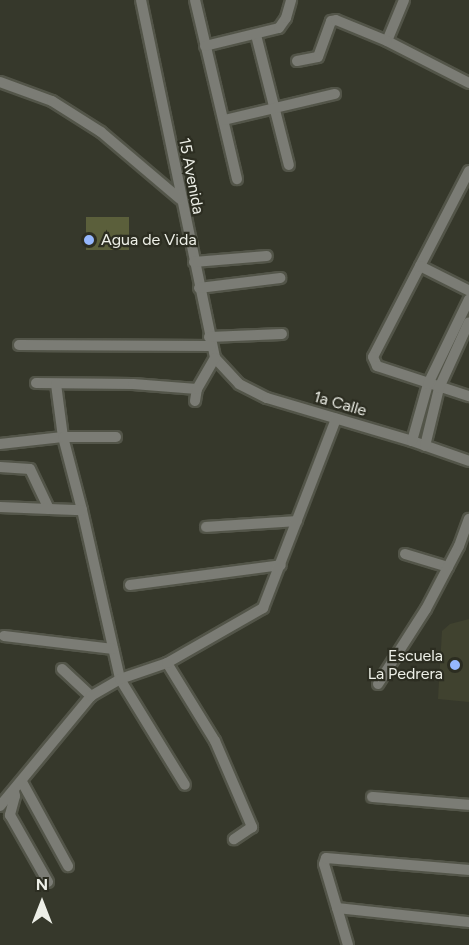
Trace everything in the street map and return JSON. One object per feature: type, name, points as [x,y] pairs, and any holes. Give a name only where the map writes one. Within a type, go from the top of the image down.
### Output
[{"type":"street","name":"15 Avenida","points":[[141,0],[180,199],[215,358]]},
{"type":"street","points":[[195,0],[237,179]]},
{"type":"street","points":[[205,46],[256,35],[283,24],[291,0]]},
{"type":"street","points":[[387,41],[404,0]]},
{"type":"street","points":[[297,61],[318,57],[332,21],[336,20],[387,41],[469,83]]},
{"type":"street","points":[[256,35],[289,165]]},
{"type":"street","points":[[0,82],[52,101],[101,132],[135,164],[180,199]]},
{"type":"street","points":[[224,120],[335,94]]},
{"type":"street","points":[[469,171],[373,357],[374,363],[434,386],[469,396]]},
{"type":"street","points":[[194,262],[267,256]]},
{"type":"street","points":[[412,441],[469,299],[469,289],[420,266]]},
{"type":"street","points":[[199,288],[280,278]]},
{"type":"street","points":[[425,446],[434,386],[469,322]]},
{"type":"street","points":[[19,345],[210,342],[282,334]]},
{"type":"street","points":[[195,401],[197,389],[215,358]]},
{"type":"street","name":"1a Calle","points":[[215,358],[239,384],[267,398],[412,441],[469,461]]},
{"type":"street","points":[[36,384],[133,384],[197,389]]},
{"type":"street","points":[[56,384],[63,437],[120,679],[185,785]]},
{"type":"street","points":[[0,806],[92,696],[120,679],[167,663],[260,611],[281,565],[336,418]]},
{"type":"street","points":[[0,444],[63,437],[116,437]]},
{"type":"street","points":[[0,467],[30,469],[49,509]]},
{"type":"street","points":[[0,507],[82,510]]},
{"type":"street","points":[[378,684],[426,609],[469,519]]},
{"type":"street","points":[[206,527],[297,522]]},
{"type":"street","points":[[405,554],[448,567]]},
{"type":"street","points":[[130,585],[281,565]]},
{"type":"street","points":[[4,636],[113,649]]},
{"type":"street","points":[[167,663],[215,741],[252,827],[234,839]]},
{"type":"street","points":[[62,669],[92,696]]},
{"type":"street","points":[[22,782],[68,866]]},
{"type":"street","points":[[14,791],[10,815],[48,882]]},
{"type":"street","points":[[372,797],[469,805]]},
{"type":"street","points":[[348,945],[324,864],[326,858],[330,856],[469,870]]},
{"type":"street","points":[[337,908],[469,922]]},
{"type":"shaded area","name":"Escuela La Pedrera","points":[[469,619],[469,702],[438,699],[442,631],[450,624]]},
{"type":"building","points":[[86,217],[129,217],[129,250],[86,250]]},
{"type":"place","name":"Agua de Vida","points":[[89,240]]},
{"type":"place","name":"Escuela La Pedrera","points":[[455,665]]}]
